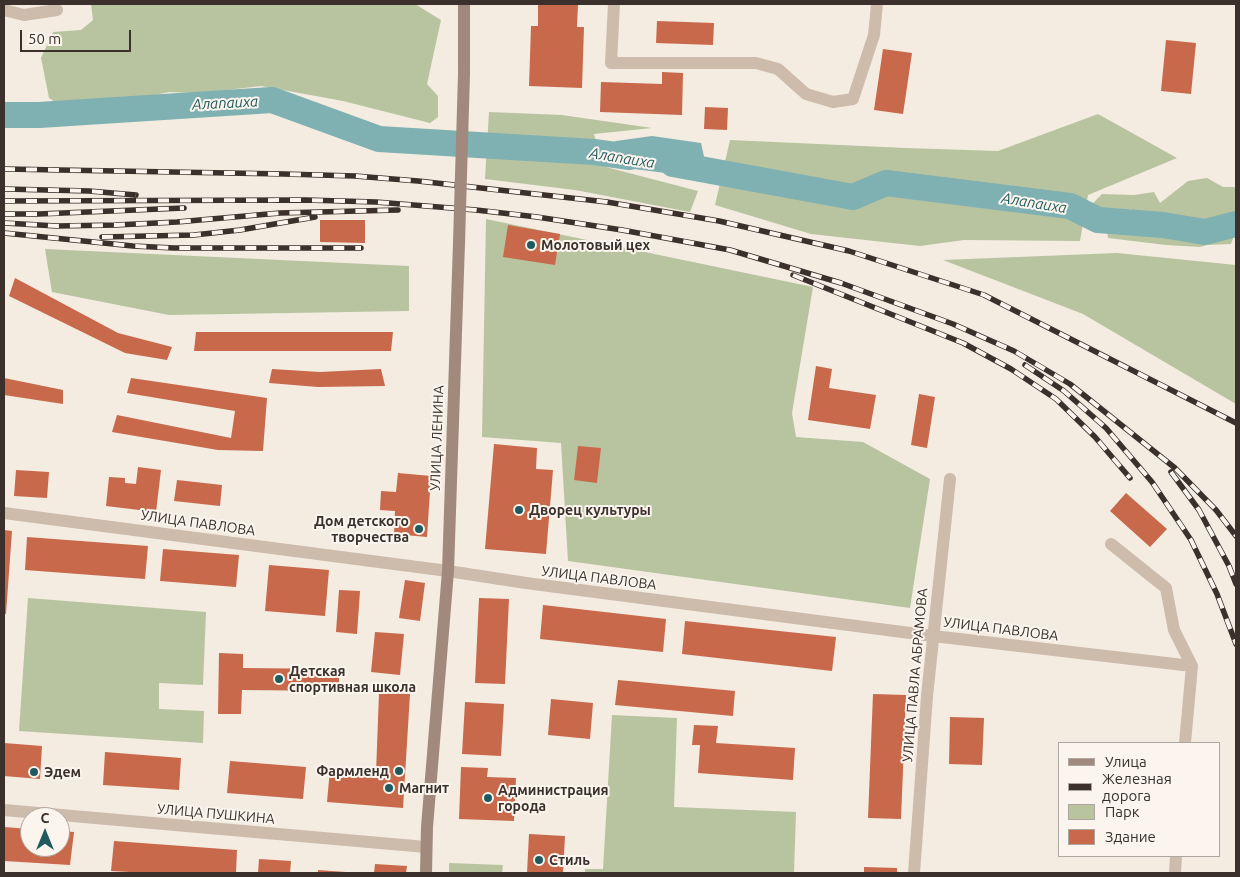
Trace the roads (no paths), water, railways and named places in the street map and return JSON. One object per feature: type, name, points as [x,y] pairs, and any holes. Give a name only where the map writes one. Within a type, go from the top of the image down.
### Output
[{"type":"main road","name":"УЛИЦА ЛЕНИНА","points":[[426,873],[426,847],[448,571],[464,74],[464,4]]},
{"type":"street","points":[[614,4],[611,63],[756,63],[778,68],[806,94],[833,102],[853,99],[874,35],[877,4]]},
{"type":"street","points":[[4,10],[24,15],[57,10]]},
{"type":"street","name":"УЛИЦА ПАВЛА АБРАМОВА","points":[[914,873],[927,696],[950,479]]},
{"type":"street","name":"УЛИЦА ПАВЛОВА","points":[[4,513],[448,571],[526,584],[933,636],[1192,666]]},
{"type":"street","points":[[1111,544],[1166,588],[1174,630],[1192,666],[1185,742]]},
{"type":"street","name":"УЛИЦА ПУШКИНА","points":[[4,810],[426,847]]},
{"type":"street","points":[[1175,873],[1176,857]]},
{"type":"water","points":[[652,136],[701,143],[707,170],[697,177],[634,169],[594,152],[616,141]]},
{"type":"waterway","name":"Алапаиха","points":[[4,115],[39,115],[272,100],[379,139],[594,152],[630,157]]},
{"type":"waterway","name":"Алапаиха","points":[[673,164],[853,197],[886,183],[1070,206],[1098,220],[1163,225],[1205,232],[1236,224]]},
{"type":"railway","points":[[4,169],[355,176],[607,202],[719,221],[849,251],[984,295],[1236,423]]},
{"type":"railway","points":[[4,189],[89,191],[136,195]]},
{"type":"railway","points":[[4,201],[306,200],[376,202],[537,217],[622,230],[730,250],[841,283],[953,324],[1014,351],[1070,384],[1175,468],[1216,510],[1236,536]]},
{"type":"railway","points":[[4,214],[184,208]]},
{"type":"railway","points":[[4,223],[57,226],[116,225],[280,213],[398,210]]},
{"type":"railway","points":[[102,237],[194,235],[240,230],[315,217]]},
{"type":"railway","points":[[4,233],[133,246],[174,248],[361,248]]},
{"type":"railway","points":[[793,275],[963,343],[1011,369],[1056,399],[1095,437],[1130,478]]},
{"type":"railway","points":[[1025,365],[1064,391],[1106,428],[1152,482],[1191,540],[1217,594],[1236,644]]},
{"type":"railway","points":[[1171,472],[1199,510],[1229,566],[1236,584]]},
{"type":"place","name":"Молотовый цех","points":[[531,245]]},
{"type":"place","name":"Дворец культуры","points":[[519,510]]},
{"type":"place","name":"Дом детского творчества","points":[[419,529]]},
{"type":"place","name":"Детская спортивная школа","points":[[279,679]]},
{"type":"place","name":"Фармленд","points":[[399,771]]},
{"type":"place","name":"Эдем","points":[[34,772]]},
{"type":"place","name":"Магнит","points":[[389,788]]},
{"type":"place","name":"Администрация города","points":[[488,798]]},
{"type":"place","name":"Стиль","points":[[539,860]]}]
